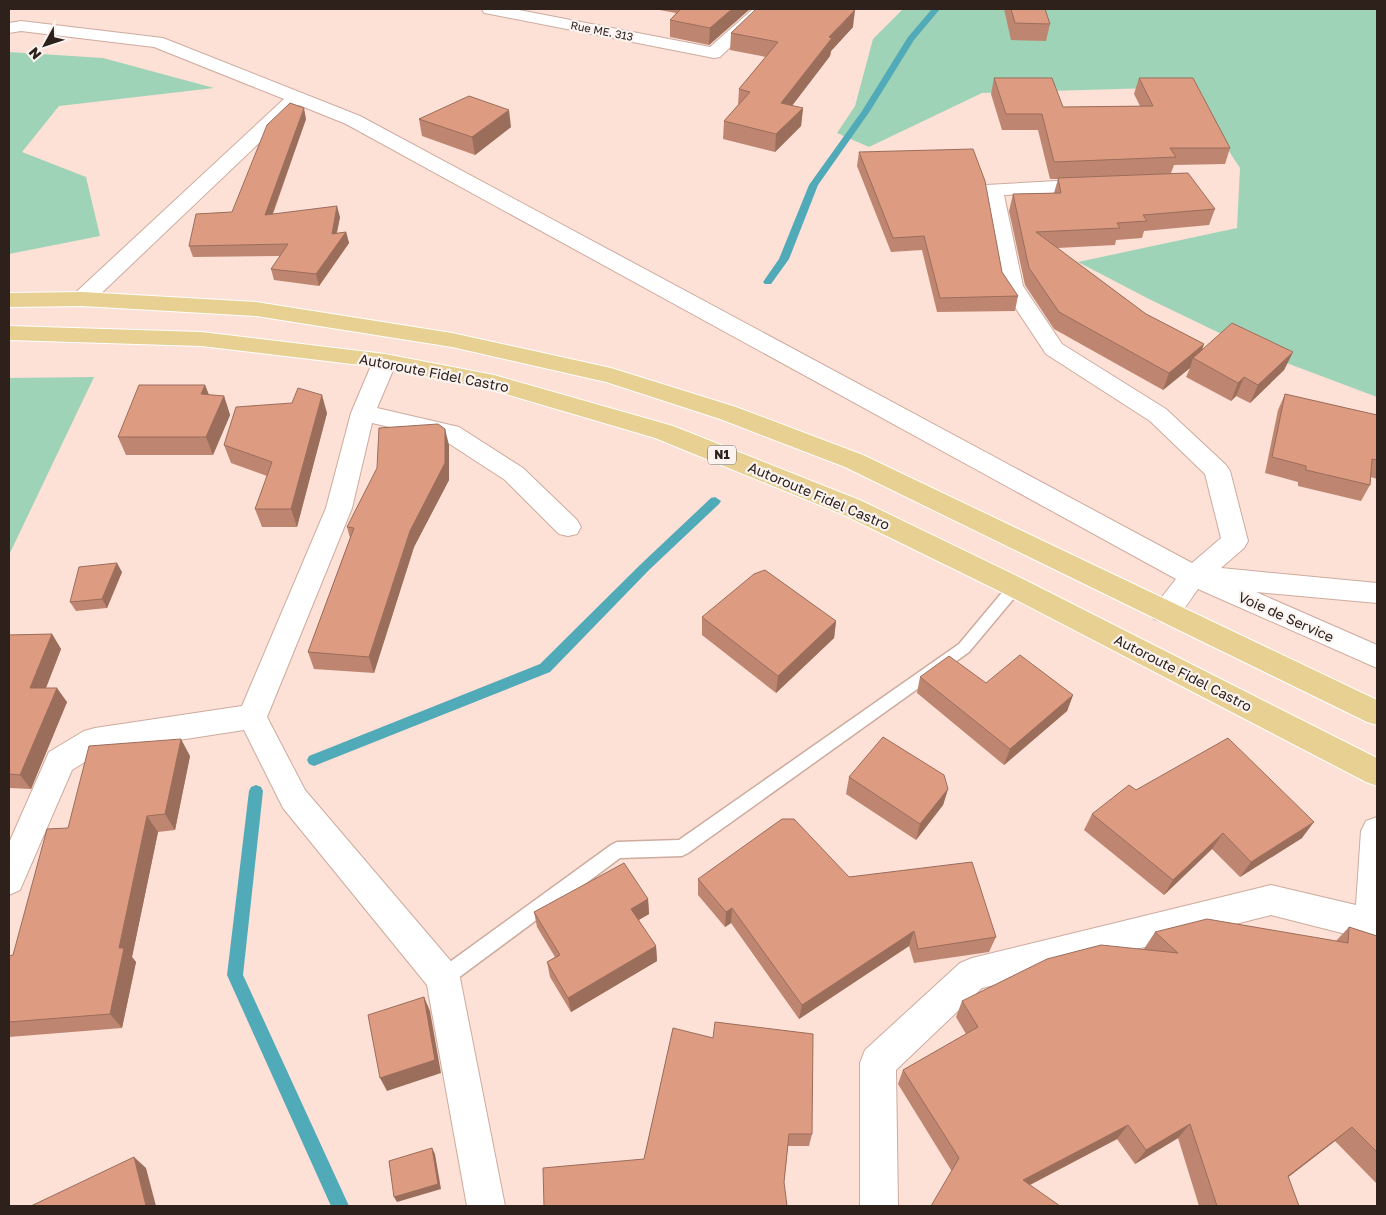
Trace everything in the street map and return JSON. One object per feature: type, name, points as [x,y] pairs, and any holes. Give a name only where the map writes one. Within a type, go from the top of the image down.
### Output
[{"type":"highway","points":[[9,300],[82,299],[256,309],[452,340],[610,376],[728,413],[854,461],[1377,713]]},
{"type":"highway","name":"Autoroute Fidel Castro","points":[[9,333],[202,339],[385,361],[494,383],[664,432],[853,508],[1015,587],[1377,773]]},
{"type":"street","name":"Rue ME. 313","points":[[490,9],[714,53],[762,9]]},
{"type":"street","name":"Voie de Service","points":[[22,23],[157,42],[353,120],[1194,576],[1377,657]]},
{"type":"street","points":[[82,299],[297,98]]},
{"type":"street","points":[[1119,184],[993,189],[1012,286],[1054,349],[1158,415],[1217,471],[1235,541],[1194,576],[1164,612]]},
{"type":"street","points":[[385,361],[363,413],[340,508],[252,717],[294,799],[443,978],[486,1206]]},
{"type":"street","points":[[363,413],[450,433],[514,474],[568,527]]},
{"type":"street","points":[[1194,576],[1377,592]]},
{"type":"street","points":[[9,880],[60,761],[95,740],[252,717]]},
{"type":"street","points":[[879,1206],[878,1063],[972,974],[1271,900],[1374,926],[1377,831]]},
{"type":"lane","points":[[443,978],[617,850],[682,848],[964,648],[1015,587]]},
{"type":"green space","points":[[903,9],[1377,9],[1377,397],[1263,354],[1149,299],[1078,262],[1237,228],[1240,168],[1187,87],[982,93],[869,147],[837,133],[855,106],[873,39]]},
{"type":"green space","points":[[9,52],[103,58],[214,88],[59,106],[22,152],[86,177],[100,236],[9,254]]},
{"type":"green space","points":[[94,377],[9,555],[9,378]]},
{"type":"building","points":[[681,9],[732,9],[710,28],[670,20]]},
{"type":"building","points":[[756,9],[855,10],[829,37],[832,38],[781,103],[803,108],[776,134],[724,121],[750,92],[739,89],[778,42],[731,33]]},
{"type":"building","points":[[1011,9],[1045,9],[1050,24],[1015,23]]},
{"type":"building","points":[[994,78],[1052,78],[1063,107],[1153,106],[1139,78],[1193,78],[1230,148],[1170,148],[1176,157],[1054,162],[1042,114],[1006,114]]},
{"type":"building","points":[[469,96],[509,110],[472,137],[419,119]]},
{"type":"building","points":[[290,103],[304,108],[265,215],[337,206],[332,234],[346,232],[316,274],[271,269],[288,244],[189,246],[196,214],[232,212],[267,125]]},
{"type":"building","points":[[973,149],[985,181],[1002,272],[1018,296],[940,298],[924,236],[893,238],[859,152]]},
{"type":"building","points":[[1188,173],[1215,209],[1143,215],[1147,221],[1117,223],[1120,228],[1036,232],[1146,314],[1204,344],[1169,373],[1059,312],[1029,268],[1013,194],[1061,193],[1058,178]]},
{"type":"building","points":[[1232,323],[1293,352],[1258,385],[1244,377],[1238,383],[1193,358]]},
{"type":"building","points":[[139,385],[205,385],[201,394],[224,396],[206,437],[118,437]]},
{"type":"building","points":[[298,388],[322,395],[291,509],[255,509],[272,462],[224,445],[236,407],[292,403]]},
{"type":"building","points":[[1285,394],[1377,415],[1377,460],[1372,459],[1370,485],[1306,470],[1306,466],[1272,457]]},
{"type":"building","points":[[438,424],[445,429],[445,463],[410,531],[369,657],[308,652],[354,528],[347,527],[377,468],[379,428]]},
{"type":"building","points":[[117,563],[102,599],[70,602],[79,567]]},
{"type":"building","points":[[765,570],[836,621],[778,676],[702,617],[754,574]]},
{"type":"building","points":[[52,634],[30,688],[57,688],[20,775],[9,774],[9,635]]},
{"type":"building","points":[[1020,655],[1073,695],[1010,749],[920,677],[949,656],[986,683]]},
{"type":"building","points":[[883,737],[944,775],[948,789],[920,824],[849,777]]},
{"type":"building","points":[[1228,738],[1314,822],[1251,862],[1223,833],[1173,880],[1092,814],[1129,785],[1136,790]]},
{"type":"building","points":[[181,739],[165,814],[147,816],[119,948],[124,948],[110,1014],[9,1022],[9,956],[13,955],[47,829],[68,828],[89,746]]},
{"type":"building","points":[[782,819],[794,819],[849,877],[972,862],[996,937],[918,949],[914,931],[802,1005],[732,908],[726,912],[698,879]]},
{"type":"building","points":[[624,863],[648,899],[631,909],[656,946],[568,998],[547,962],[560,955],[534,912]]},
{"type":"building","points":[[1207,919],[1348,943],[1349,927],[1377,936],[1377,1152],[1352,1127],[1288,1176],[1299,1206],[1217,1206],[1190,1124],[1146,1150],[1128,1125],[1023,1180],[1060,1206],[931,1206],[959,1158],[903,1070],[978,1027],[962,1001],[1047,959],[1101,945],[1178,953],[1155,932]]},
{"type":"building","points":[[424,997],[435,1060],[380,1078],[368,1015]]},
{"type":"building","points":[[715,1022],[813,1034],[812,1134],[789,1134],[784,1182],[787,1206],[544,1206],[543,1168],[644,1159],[673,1028],[713,1038]]},
{"type":"building","points":[[432,1148],[438,1184],[394,1197],[389,1161]]},
{"type":"building","points":[[134,1157],[146,1206],[31,1206]]},
{"type":"waterway","points":[[768,282],[784,259],[814,185],[866,111],[911,39],[936,9]]},
{"type":"waterway","points":[[314,760],[545,668],[645,567],[715,501]]},
{"type":"waterway","points":[[256,791],[235,975],[340,1206]]}]
